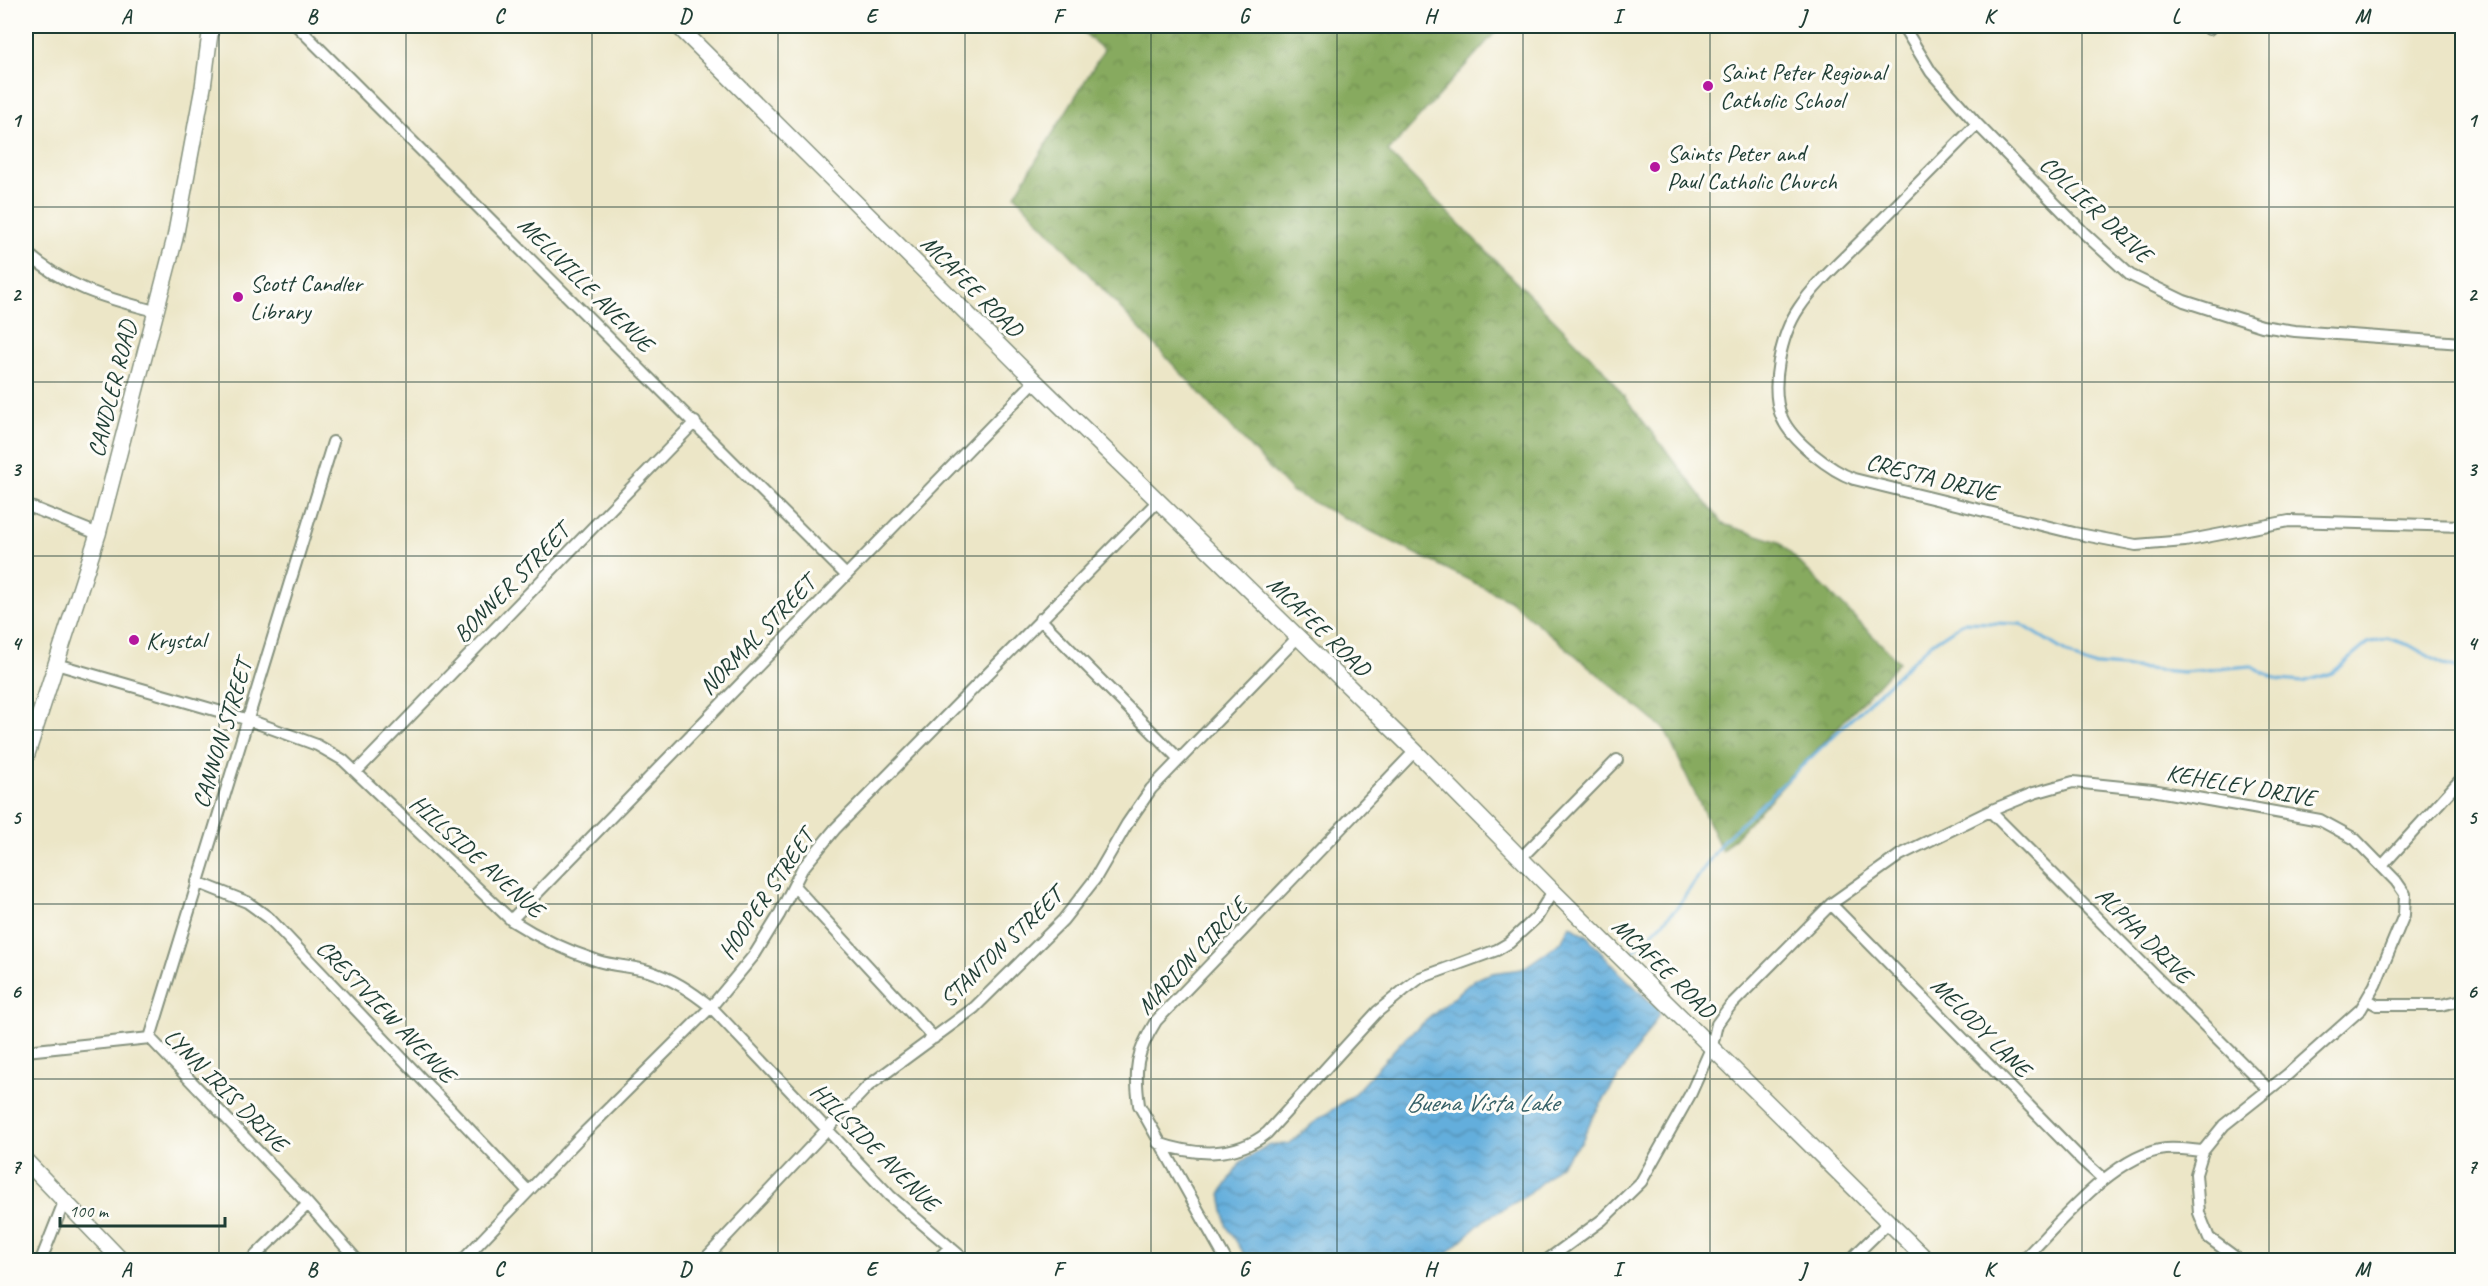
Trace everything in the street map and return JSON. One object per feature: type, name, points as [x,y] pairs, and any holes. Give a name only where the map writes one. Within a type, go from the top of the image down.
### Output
[{"type":"street","name":"CANDLER ROAD","points":[[26,757],[98,534],[175,238],[212,26]]},
{"type":"street","name":"MELLVILLE AVENUE","points":[[297,26],[845,574]]},
{"type":"street","name":"MCAFEE ROAD","points":[[678,26],[1035,381],[1415,751],[1553,891],[1927,1260]]},
{"type":"street","name":"COLLIER DRIVE","points":[[1903,26],[1931,72],[1977,124],[2114,262],[2130,275],[2158,290],[2233,317],[2295,332],[2463,343]]},
{"type":"street","points":[[2205,26],[2209,29],[2212,26]]},
{"type":"street","name":"CRESTA DRIVE","points":[[1977,124],[1800,306],[1786,331],[1779,359],[1778,407],[1788,429],[1806,448],[1838,472],[1854,479],[2074,533],[2136,545],[2185,541],[2289,521],[2463,526]]},
{"type":"street","points":[[26,252],[41,266],[64,281],[155,311]]},
{"type":"street","name":"NORMAL STREET","points":[[511,920],[1035,381]]},
{"type":"street","name":"BONNER STREET","points":[[356,772],[695,422]]},
{"type":"street","name":"CANNON STREET","points":[[150,1038],[333,442]]},
{"type":"street","name":"HOOPER STREET","points":[[463,1260],[528,1191],[711,1007],[755,954],[802,869],[835,829],[1158,501]]},
{"type":"street","points":[[26,505],[98,534]]},
{"type":"street","points":[[1040,619],[1179,759]]},
{"type":"street","name":"STANTON STREET","points":[[704,1260],[868,1086],[974,1008],[1063,920],[1095,879],[1127,824],[1151,789],[1298,637]]},
{"type":"street","name":"HILLSIDE AVENUE","points":[[56,664],[249,720],[317,745],[343,760],[511,920],[535,936],[560,948],[601,962],[648,971],[685,986],[711,1007],[890,1196],[965,1260]]},
{"type":"street","name":"MARION CIRCLE","points":[[1226,1260],[1158,1143],[1139,1105],[1135,1077],[1143,1046],[1156,1021],[1415,751]]},
{"type":"street","points":[[1521,858],[1617,760]]},
{"type":"street","points":[[2382,866],[2463,778]]},
{"type":"street","name":"KEHELEY DRIVE","points":[[1547,1260],[1602,1220],[1641,1182],[1691,1093],[1712,1046],[1717,1024],[1730,1006],[1831,904],[1900,855],[1990,811],[2034,793],[2073,782],[2152,790],[2320,819],[2355,839],[2397,881],[2404,894],[2406,903],[2401,926],[2368,1000],[2342,1026],[2224,1125],[2203,1151],[2196,1174],[2199,1213],[2209,1238],[2239,1260]]},
{"type":"street","name":"ALPHA DRIVE","points":[[1990,811],[2268,1089]]},
{"type":"street","name":"CRESTVIEW AVENUE","points":[[197,882],[247,902],[269,918],[528,1191]]},
{"type":"street","points":[[794,886],[934,1038]]},
{"type":"street","points":[[1158,1143],[1173,1148],[1221,1153],[1242,1148],[1257,1141],[1267,1133],[1377,1012],[1420,978],[1497,950],[1509,943],[1537,917],[1553,891]]},
{"type":"street","name":"MELODY LANE","points":[[1831,904],[2102,1178]]},
{"type":"street","points":[[2368,1000],[2377,1005],[2441,1005],[2463,1000]]},
{"type":"street","name":"LYNN IRIS DRIVE","points":[[26,1051],[150,1038],[308,1204],[357,1260]]},
{"type":"street","points":[[2023,1260],[2102,1178],[2138,1159],[2164,1149],[2203,1151]]},
{"type":"street","points":[[26,1161],[121,1260]]},
{"type":"street","points":[[41,1260],[64,1202]]},
{"type":"street","points":[[251,1260],[308,1204]]},
{"type":"street","points":[[1850,1260],[1888,1223]]},
{"type":"street","points":[[937,1260],[950,1247]]},
{"type":"green space","points":[[1076,26],[1501,26],[1388,152],[1602,368],[1723,524],[1779,542],[1899,662],[1722,851],[1665,730],[1509,600],[1292,492],[1015,195],[1104,50]]},
{"type":"water","name":"Buena Vista Lake","points":[[1570,925],[1586,935],[1660,1013],[1592,1118],[1582,1141],[1555,1170],[1526,1196],[1484,1220],[1440,1260],[1248,1260],[1226,1225],[1221,1193],[1241,1162],[1268,1145],[1289,1144],[1312,1124],[1353,1095],[1402,1041],[1475,979],[1492,973],[1522,969],[1561,942]]},
{"type":"waterway","points":[[1628,957],[1676,909],[1722,842],[1929,645],[1964,622],[2021,624],[2085,664],[2183,672],[2250,666],[2279,680],[2303,682],[2332,673],[2368,643],[2387,638],[2409,645],[2444,665],[2462,670]]},
{"type":"place","name":"Saint Peter Regional Catholic School","points":[[1708,86]]},
{"type":"place","name":"Saints Peter and Paul Catholic Church","points":[[1655,167]]},
{"type":"place","name":"Scott Candler Library","points":[[238,297]]},
{"type":"place","name":"Krystal","points":[[134,640]]}]
